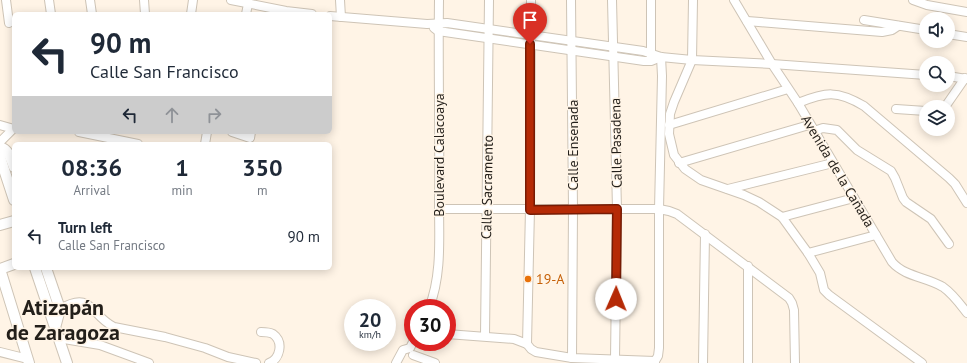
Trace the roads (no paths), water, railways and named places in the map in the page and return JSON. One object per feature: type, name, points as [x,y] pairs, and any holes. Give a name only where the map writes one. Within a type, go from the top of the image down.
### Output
[{"type":"main road","points":[[0,147],[9,154],[12,162]]},
{"type":"main road","points":[[0,157],[12,194]]},
{"type":"main road","points":[[0,225],[12,222]]},
{"type":"main road","points":[[12,265],[0,269],[2,283],[29,361]]},
{"type":"main road","points":[[34,270],[67,363]]},
{"type":"main road","points":[[46,271],[46,301]]},
{"type":"main road","points":[[46,271],[60,309],[57,333]]},
{"type":"street","points":[[6,0],[9,23]]},
{"type":"street","points":[[49,0],[51,12]]},
{"type":"street","points":[[90,0],[92,12]]},
{"type":"street","points":[[144,0],[145,12]]},
{"type":"street","points":[[190,12],[193,0]]},
{"type":"street","points":[[232,0],[272,11],[285,12]]},
{"type":"street","points":[[340,0],[341,17]]},
{"type":"street","name":"Boulevard Calacoaya","points":[[432,299],[438,272],[440,72],[439,0]]},
{"type":"street","name":"Calle Sacramento","points":[[485,336],[489,0]]},
{"type":"street","points":[[526,344],[530,210],[531,0]]},
{"type":"street","name":"Calle Ensenada","points":[[571,0],[573,209],[572,358]]},
{"type":"street","name":"Calle Pasadena","points":[[612,0],[617,209],[615,359]]},
{"type":"street","points":[[651,0],[651,57]]},
{"type":"street","points":[[693,0],[692,60],[674,102],[669,125],[671,144],[679,163],[691,175],[759,202],[782,217],[808,253],[820,273],[824,290],[922,363]]},
{"type":"street","name":"Avenida de la Cañada","points":[[734,0],[772,64],[798,103],[811,128],[888,257],[896,267],[943,287],[967,313]]},
{"type":"street","points":[[915,0],[927,5],[967,12]]},
{"type":"street","points":[[246,12],[248,4]]},
{"type":"street","points":[[332,16],[427,24],[488,38],[644,61],[651,57]]},
{"type":"street","points":[[864,20],[919,29]]},
{"type":"street","points":[[747,21],[882,32],[892,30],[898,26]]},
{"type":"street","points":[[439,27],[489,29],[613,47],[651,57],[919,74]]},
{"type":"street","points":[[955,35],[967,37]]},
{"type":"street","points":[[456,334],[514,339],[526,344],[536,352],[572,358],[655,362],[658,356],[659,348],[661,57]]},
{"type":"street","points":[[955,77],[966,78]]},
{"type":"street","points":[[950,100],[966,78]]},
{"type":"street","points":[[669,125],[788,89]]},
{"type":"street","points":[[952,92],[953,96]]},
{"type":"street","points":[[798,103],[817,96],[829,94],[854,100],[864,106],[949,178],[955,184],[967,203]]},
{"type":"street","points":[[896,109],[919,111]]},
{"type":"street","points":[[0,125],[12,128]]},
{"type":"street","points":[[679,163],[811,128],[837,130],[857,150],[891,171],[902,198],[931,219],[949,244]]},
{"type":"street","points":[[0,142],[12,131]]},
{"type":"street","points":[[91,134],[129,142]]},
{"type":"street","points":[[728,189],[833,163]]},
{"type":"street","points":[[782,217],[854,198]]},
{"type":"street","points":[[439,209],[659,209],[677,214],[783,293],[792,303],[794,310],[795,363]]},
{"type":"street","points":[[703,363],[705,234]]},
{"type":"street","points":[[808,253],[876,235]]},
{"type":"street","points":[[748,266],[748,363]]},
{"type":"street","points":[[60,309],[70,303],[79,302],[87,304],[106,323],[114,327],[165,337],[205,348],[228,357],[256,363]]},
{"type":"street","points":[[260,332],[273,334],[278,343],[279,351],[277,358],[269,363]]},
{"type":"street","points":[[57,333],[100,345],[149,363]]},
{"type":"street","points":[[396,363],[403,350],[412,352],[430,362]]},
{"type":"street","points":[[0,352],[29,361]]},
{"type":"place","name":"19-A","points":[[528,279]]},
{"type":"district","name":"Atizapán de Zaragoza","points":[[63,320]]}]
